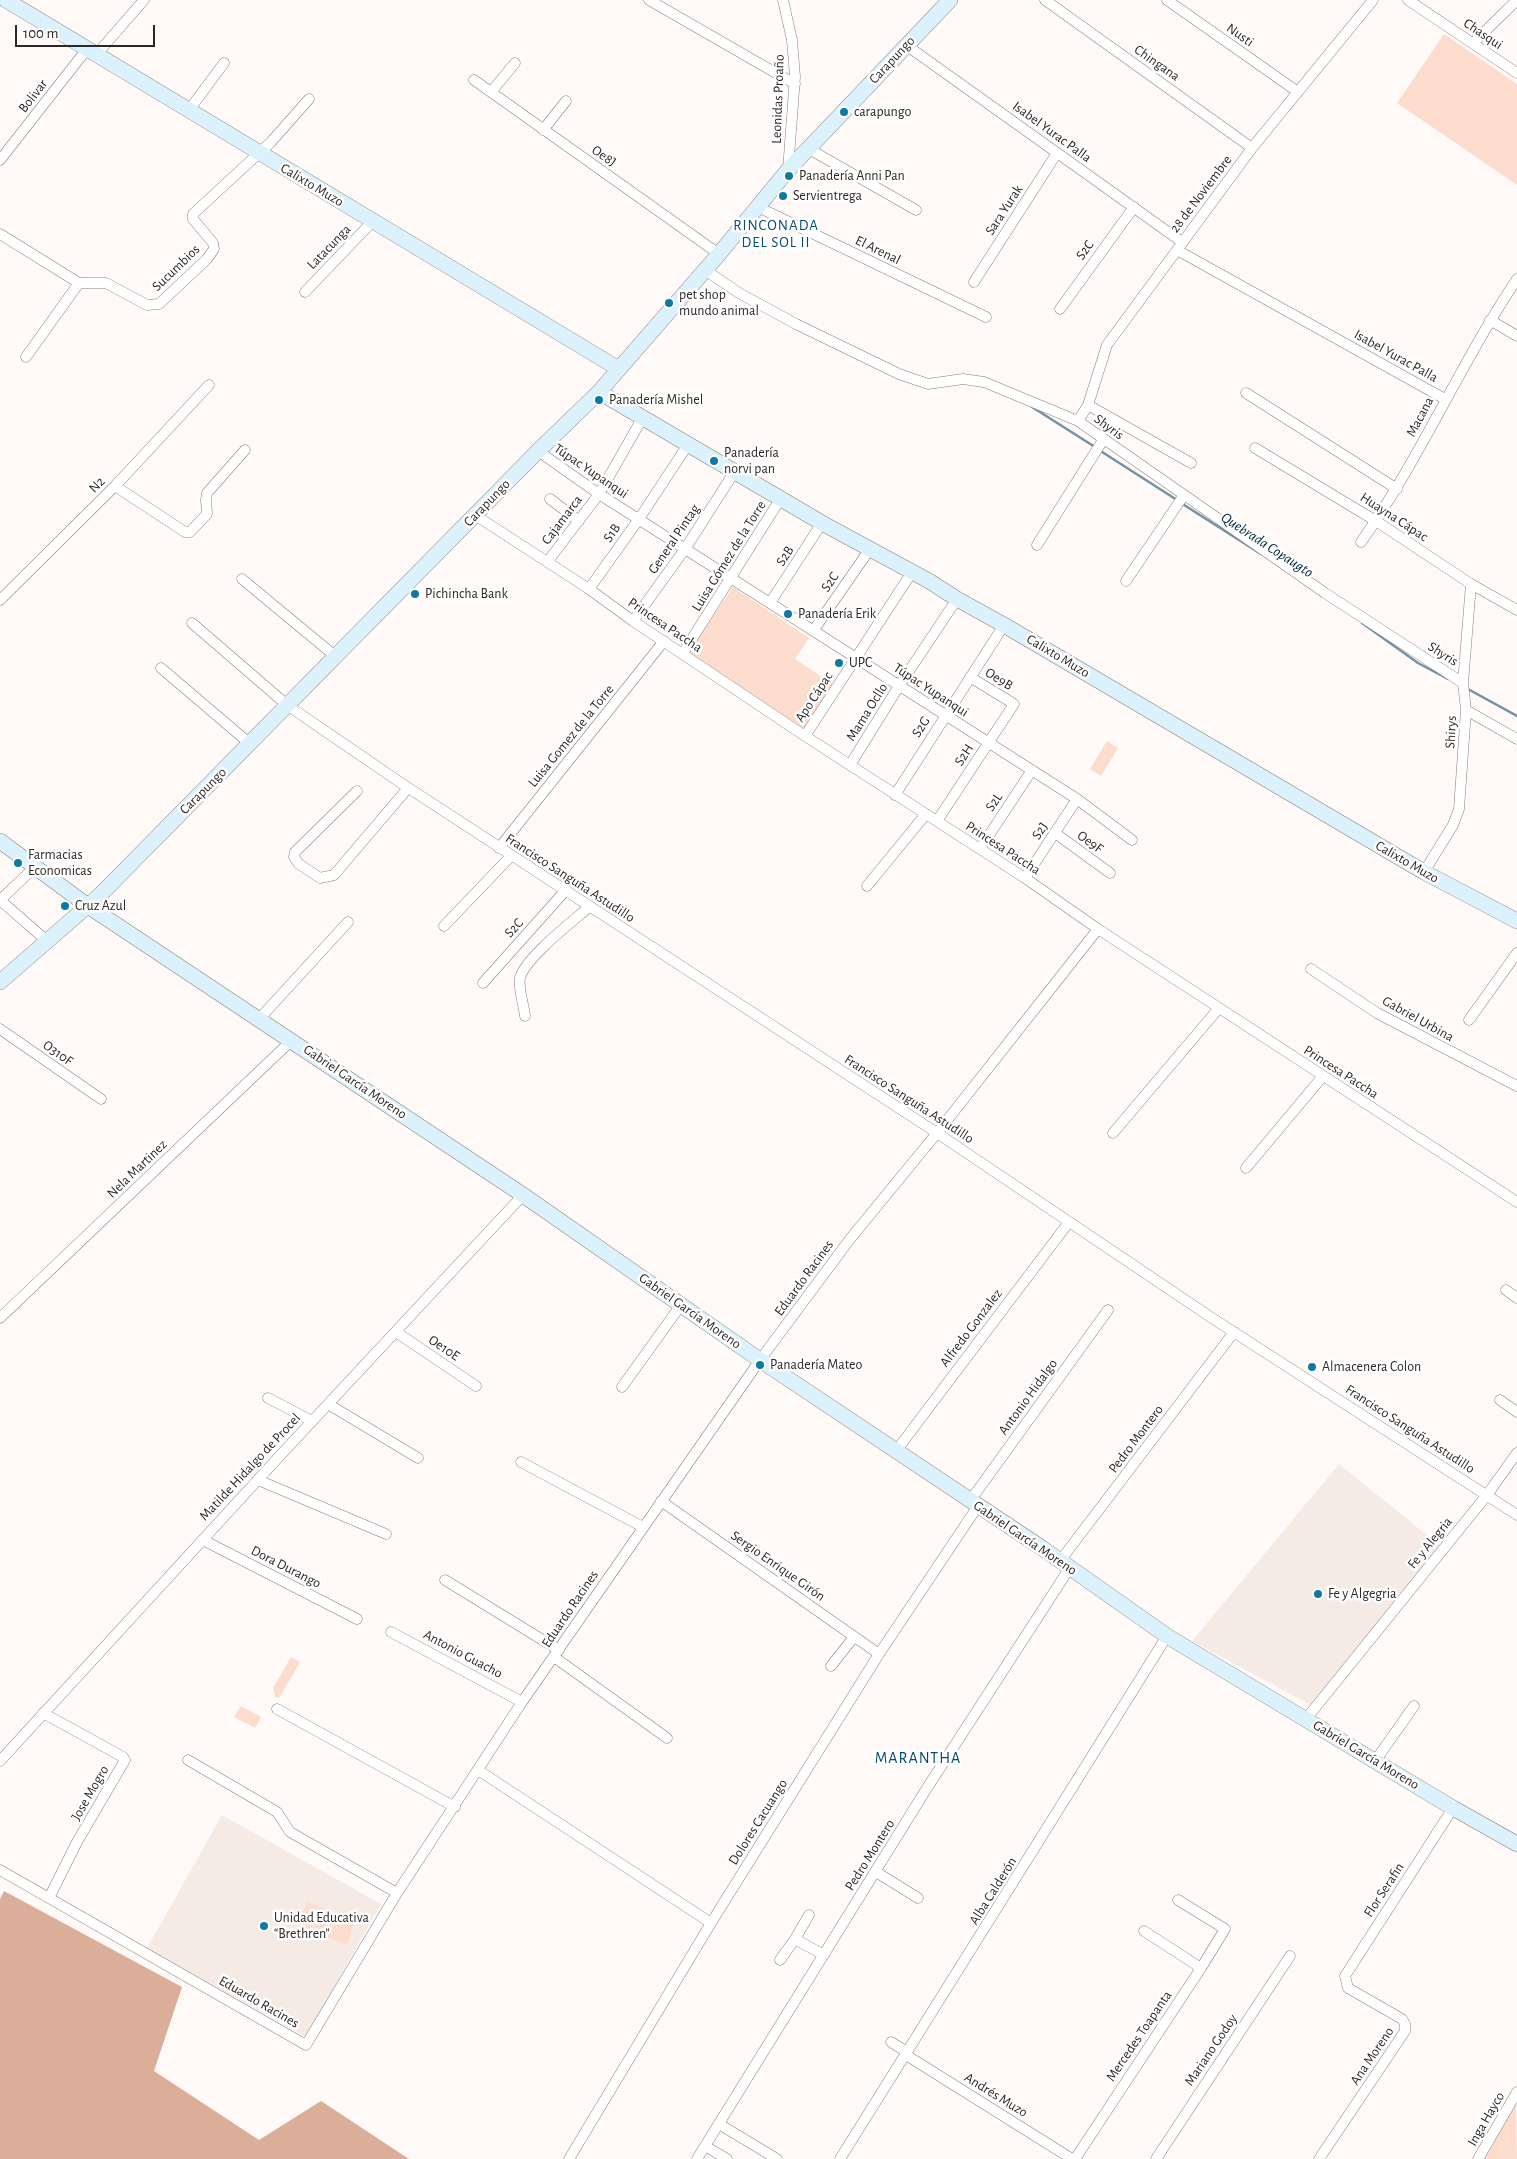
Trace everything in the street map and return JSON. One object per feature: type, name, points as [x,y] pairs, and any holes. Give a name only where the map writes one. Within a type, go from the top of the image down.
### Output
[{"type":"street","name":"Calixto Muzo","points":[[6,0],[619,369]]},
{"type":"street","name":"Bolivar","points":[[0,160],[4,147],[92,52],[144,0]]},
{"type":"street","points":[[649,0],[795,84]]},
{"type":"street","name":"Leonidas Proaño","points":[[783,0],[792,40],[795,84],[788,170]]},
{"type":"street","name":"Carapungo","points":[[0,982],[88,906],[538,451],[599,392],[719,254],[788,170],[950,0]]},
{"type":"street","name":"Chingana","points":[[1045,0],[1252,148]]},
{"type":"street","name":"Nusti","points":[[1167,0],[1298,92]]},
{"type":"street","name":"28 de Noviembre","points":[[1078,421],[1088,405],[1107,345],[1252,148],[1373,0]]},
{"type":"street","name":"Chasqui","points":[[1408,0],[1517,74]]},
{"type":"street","points":[[1473,43],[1516,0]]},
{"type":"street","name":"Isabel Yurac Palla","points":[[906,45],[1134,208],[1180,246],[1445,399]]},
{"type":"street","points":[[188,110],[224,63]]},
{"type":"street","points":[[491,92],[515,63]]},
{"type":"street","name":"Oe8J","points":[[474,80],[719,254]]},
{"type":"street","name":"Sucumbios","points":[[79,283],[106,283],[147,305],[159,304],[207,260],[214,249],[213,243],[193,219],[193,214],[271,142],[308,98]]},
{"type":"street","points":[[543,130],[566,101]]},
{"type":"street","points":[[809,148],[916,210]]},
{"type":"street","name":"Sara Yurak","points":[[974,282],[1057,153]]},
{"type":"street","name":"El Arenal","points":[[758,206],[986,317]]},
{"type":"street","name":"S2C","points":[[1060,309],[1134,208]]},
{"type":"street","name":"Latacunga","points":[[305,292],[373,221]]},
{"type":"street","points":[[0,234],[79,283],[26,357]]},
{"type":"street","name":"Shyris","points":[[705,270],[739,293],[796,324],[899,374],[928,384],[962,379],[984,382],[1078,421],[1325,593],[1463,684]]},
{"type":"street","name":"Macana","points":[[1360,542],[1397,489],[1490,320],[1517,280]]},
{"type":"street","points":[[1490,320],[1517,336]]},
{"type":"street","name":"N2","points":[[0,600],[115,486],[209,385]]},
{"type":"street","name":"Calixto Muzo","points":[[599,392],[782,498],[822,524],[912,572],[957,600],[1004,624],[1424,872],[1517,921]]},
{"type":"street","points":[[1246,392],[1397,489]]},
{"type":"street","points":[[1088,405],[1191,463]]},
{"type":"street","name":"Cajamarca","points":[[548,561],[599,494],[643,417]]},
{"type":"street","points":[[1036,546],[1103,440]]},
{"type":"street","name":"S1B","points":[[589,589],[639,519],[689,443]]},
{"type":"street","name":"Huayna Cápac","points":[[1255,448],[1376,520],[1470,584],[1517,610]]},
{"type":"street","points":[[115,486],[184,532],[190,532],[207,514],[207,493],[245,450]]},
{"type":"street","name":"Túpac Yupanqui","points":[[538,451],[599,494],[1077,799],[1132,840]]},
{"type":"street","name":"General Pintag","points":[[633,621],[685,549],[735,471]]},
{"type":"street","points":[[1126,581],[1184,495]]},
{"type":"street","name":"Luisa Gómez de la Torre","points":[[683,653],[782,498]]},
{"type":"street","points":[[550,499],[579,521]]},
{"type":"street","name":"Princesa Paccha","points":[[475,515],[548,561],[633,621],[895,795],[1025,878],[1098,929],[1517,1202]]},
{"type":"street","name":"S2B","points":[[770,603],[822,524]]},
{"type":"street","name":"S2C","points":[[813,630],[870,549]]},
{"type":"street","name":"Apo Cápac","points":[[806,736],[912,572]]},
{"type":"street","points":[[242,579],[335,656]]},
{"type":"street","name":"Shirys","points":[[1424,872],[1453,825],[1459,809],[1466,710],[1463,684],[1470,584]]},
{"type":"street","name":"Mama Ocllo","points":[[850,765],[899,686],[957,600]]},
{"type":"street","name":"Francisco Sanguña Astudillo","points":[[192,623],[286,705],[408,788],[937,1133],[1234,1332],[1517,1515]]},
{"type":"street","name":"S2G","points":[[895,795],[1004,624]]},
{"type":"street","name":"Luisa Gomez de la Torre","points":[[499,848],[664,641]]},
{"type":"street","points":[[161,668],[249,743]]},
{"type":"street","name":"Oe9B","points":[[970,677],[1014,704]]},
{"type":"street","name":"S2H","points":[[937,821],[1014,704]]},
{"type":"street","points":[[1466,710],[1517,740]]},
{"type":"street","name":"S2L","points":[[980,849],[1032,770]]},
{"type":"street","points":[[357,791],[295,852],[294,857],[299,864],[320,878],[334,875],[408,788]]},
{"type":"street","name":"S2J","points":[[1025,878],[1077,799]]},
{"type":"street","points":[[867,886],[926,814]]},
{"type":"street","name":"Oe9F","points":[[1055,833],[1110,874]]},
{"type":"street","name":"Gabriel García Moreno","points":[[0,841],[88,906],[260,1018],[523,1195],[760,1360],[1167,1636],[1453,1808],[1517,1844]]},
{"type":"street","points":[[444,926],[511,856]]},
{"type":"street","points":[[35,867],[0,900],[47,941]]},
{"type":"street","name":"S2C","points":[[484,983],[565,891]]},
{"type":"street","points":[[525,1016],[520,980],[523,972],[546,944],[589,907]]},
{"type":"street","points":[[260,1018],[348,922]]},
{"type":"street","name":"Eduardo Racines","points":[[0,1870],[306,2045],[397,1893],[522,1702],[760,1360],[850,1239],[937,1133],[1098,929]]},
{"type":"street","points":[[1469,1020],[1517,953]]},
{"type":"street","name":"Gabriel Urbina","points":[[1310,969],[1377,1013],[1517,1086]]},
{"type":"street","points":[[1113,1132],[1219,1008]]},
{"type":"street","name":"O310F","points":[[0,1029],[101,1099]]},
{"type":"street","name":"Nela Martinez","points":[[0,1318],[292,1040]]},
{"type":"street","points":[[1246,1168],[1323,1076]]},
{"type":"street","name":"Matilde Hidalgo de Procel","points":[[0,1761],[523,1195]]},
{"type":"street","name":"Alfredo Gonzalez","points":[[896,1452],[1069,1222]]},
{"type":"street","points":[[1506,1290],[1517,1298]]},
{"type":"street","points":[[622,1387],[681,1305]]},
{"type":"street","name":"Antonio Hidalgo","points":[[974,1504],[1108,1310]]},
{"type":"street","name":"Oe10E","points":[[396,1332],[476,1386]]},
{"type":"street","name":"Pedro Montero","points":[[697,2159],[1064,1565],[1234,1332]]},
{"type":"street","points":[[268,1398],[312,1422]]},
{"type":"street","points":[[1500,1400],[1517,1412]]},
{"type":"street","points":[[328,1404],[418,1458]]},
{"type":"street","name":"Fe y Alegria","points":[[1306,1719],[1487,1495],[1517,1453]]},
{"type":"street","points":[[521,1462],[643,1527]]},
{"type":"street","points":[[258,1480],[386,1534]]},
{"type":"street","name":"Sergio Enrique Girón","points":[[661,1501],[879,1654]]},
{"type":"street","name":"Dolores Cacuango","points":[[569,2159],[711,1923],[974,1504]]},
{"type":"street","name":"Dora Durango","points":[[203,1540],[357,1619]]},
{"type":"street","points":[[445,1580],[556,1654],[668,1738]]},
{"type":"street","name":"Antonio Guacho","points":[[391,1632],[522,1702]]},
{"type":"street","points":[[831,1666],[854,1636]]},
{"type":"street","name":"Alba Calderón","points":[[840,2159],[1167,1636]]},
{"type":"street","points":[[1375,1761],[1414,1706]]},
{"type":"street","points":[[277,1709],[455,1807]]},
{"type":"street","name":"Jose Mogro","points":[[43,1713],[123,1757],[125,1760],[77,1842],[49,1898]]},
{"type":"street","points":[[188,1760],[277,1812],[290,1832],[397,1893]]},
{"type":"street","points":[[478,1770],[711,1923]]},
{"type":"street","name":"Flor Serafin","points":[[1348,1988],[1345,1983],[1345,1976],[1453,1808]]},
{"type":"street","points":[[876,1872],[918,1898]]},
{"type":"street","name":"Mercedes Toapanta","points":[[1074,2159],[1201,1968],[1224,1928],[1178,1900]]},
{"type":"street","points":[[780,1960],[809,1915]]},
{"type":"street","points":[[1144,1931],[1201,1968]]},
{"type":"street","points":[[795,1939],[824,1954]]},
{"type":"street","name":"Mariano Godoy","points":[[1156,2159],[1290,1956]]},
{"type":"street","name":"Ana Moreno","points":[[1319,2159],[1405,2032],[1405,2024],[1402,2019],[1348,1988]]},
{"type":"street","name":"Andrés Muzo","points":[[890,2042],[1074,2159]]},
{"type":"street","name":"Inga Hayco","points":[[1478,2159],[1517,2092]]},
{"type":"street","points":[[719,2124],[777,2159]]},
{"type":"street","points":[[705,2146],[727,2159]]},
{"type":"shaded area","points":[[1444,34],[1517,84],[1517,185],[1397,103]]},
{"type":"shaded area","points":[[733,587],[809,638],[795,659],[834,685],[804,729],[689,652]]},
{"type":"shaded area","points":[[1107,741],[1118,748],[1101,776],[1090,769]]},
{"type":"shaded area","name":"Fe y Algegria","points":[[1339,1464],[1443,1548],[1314,1707],[1192,1641]]},
{"type":"shaded area","points":[[291,1657],[300,1662],[279,1698],[275,1697],[273,1688]]},
{"type":"shaded area","points":[[241,1706],[261,1717],[255,1728],[234,1717]]},
{"type":"shaded area","name":"Unidad Educativa “Brethren”","points":[[222,1815],[381,1904],[306,2037],[147,1948]]},
{"type":"shaded area","points":[[4,1891],[182,1987],[154,2071],[259,2140],[321,2101],[409,2159],[0,2159],[0,1899]]},
{"type":"shaded area","points":[[308,1902],[354,1922],[347,1945],[296,1924]]},
{"type":"shaded area","points":[[1516,2104],[1517,2159],[1483,2159]]},
{"type":"waterway","name":"Quebrada Copaugto","points":[[1032,407],[1095,447]]},
{"type":"waterway","name":"Quebrada Copaugto","points":[[1099,450],[1177,500]]},
{"type":"waterway","name":"Quebrada Copaugto","points":[[1181,503],[1261,554]]},
{"type":"waterway","name":"Quebrada Copaugto","points":[[1362,623],[1418,663],[1448,679]]},
{"type":"waterway","name":"Quebrada Copaugto","points":[[1466,688],[1517,716]]},
{"type":"place","name":"carapungo","points":[[844,112]]},
{"type":"place","name":"Panadería Anni Pan","points":[[789,176]]},
{"type":"place","name":"Servientrega","points":[[783,196]]},
{"type":"place","name":"pet shop mundo animal","points":[[669,303]]},
{"type":"place","name":"Panadería Mishel","points":[[599,400]]},
{"type":"place","name":"Panadería norvi pan","points":[[714,461]]},
{"type":"place","name":"Pichincha Bank","points":[[415,594]]},
{"type":"place","name":"Panadería Erik","points":[[788,614]]},
{"type":"place","name":"UPC","points":[[839,663]]},
{"type":"place","name":"Farmacias Economicas","points":[[18,863]]},
{"type":"place","name":"Cruz Azul","points":[[65,906]]},
{"type":"place","name":"Panadería Mateo","points":[[760,1365]]},
{"type":"place","name":"Almacenera Colon","points":[[1312,1367]]},
{"type":"place","name":"Fe y Algegria","points":[[1318,1594]]},
{"type":"place","name":"Unidad Educativa “Brethren”","points":[[264,1926]]},
{"type":"district","name":"RINCONADA DEL SOL II","points":[[776,234]]},
{"type":"district","name":"MARANTHA","points":[[918,1758]]}]
